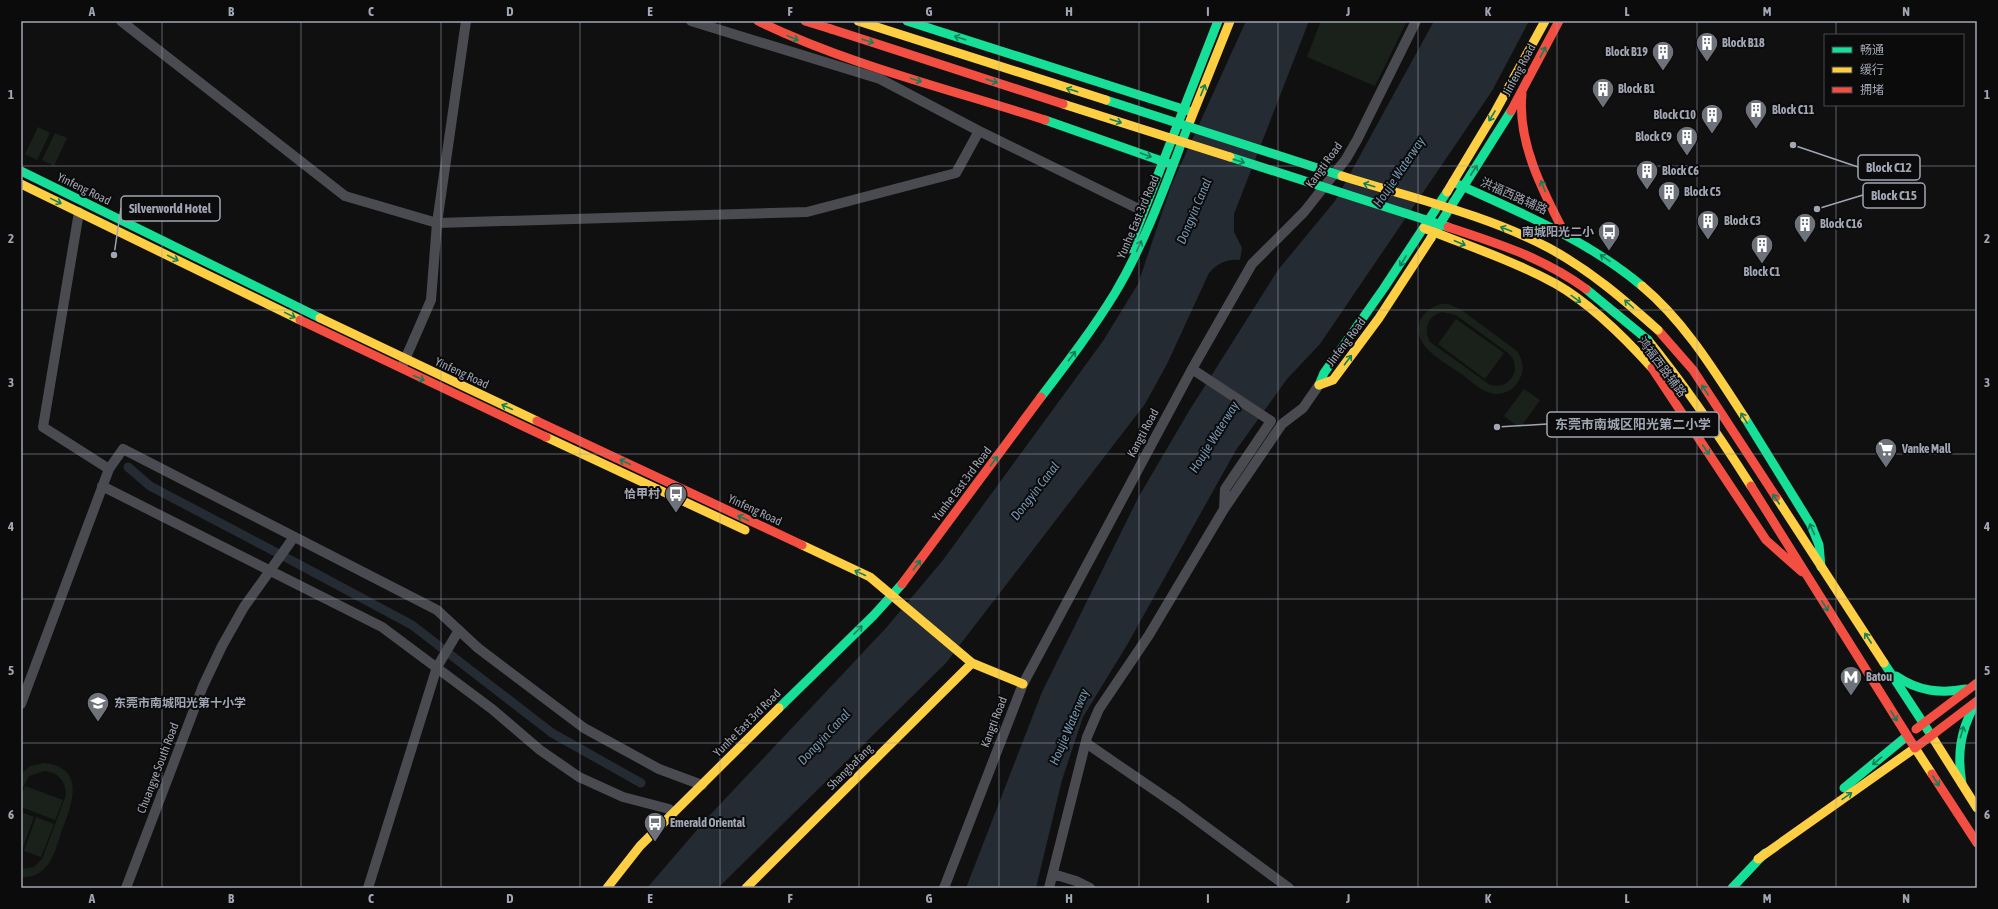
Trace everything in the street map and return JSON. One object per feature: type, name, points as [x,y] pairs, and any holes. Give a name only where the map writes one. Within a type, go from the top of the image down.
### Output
[{"type":"street","points":[[121,21],[345,196],[437,223],[807,212],[956,173],[979,131]]},
{"type":"street","points":[[400,369],[406,360],[431,300],[437,223],[466,21]]},
{"type":"street","points":[[691,21],[880,79],[979,131],[1143,212]]},
{"type":"street","points":[[758,21],[792,38],[848,58],[1079,131],[1173,165]]},
{"type":"street","points":[[805,21],[1506,246],[1543,262],[1572,280],[1606,304],[1648,340],[1682,382],[1710,421],[1907,736],[1977,843]]},
{"type":"street","points":[[858,21],[1299,163],[1470,216],[1511,231],[1548,248],[1579,266],[1615,291],[1658,330],[1693,370],[1924,722],[1977,808]]},
{"type":"street","points":[[907,21],[1194,112]]},
{"type":"street","name":"Yunhe East 3rd Road","points":[[886,593],[1082,327],[1107,290],[1125,258],[1164,162],[1218,21]]},
{"type":"street","name":"Yunhe East 3rd Road","points":[[607,888],[640,846],[698,784],[886,593],[913,570],[1081,344],[1115,293],[1142,241],[1230,21]]},
{"type":"street","name":"Kangti Road","points":[[944,888],[1023,684],[1192,369],[1252,264],[1261,253],[1304,212],[1346,159],[1357,140],[1416,21]]},
{"type":"street","name":"Jinfeng Road","points":[[1319,385],[1324,373],[1370,311],[1453,182],[1500,103],[1545,21]]},
{"type":"street","name":"Jinfeng Road","points":[[1319,385],[1333,380],[1375,324],[1497,134],[1559,21]]},
{"type":"street","points":[[1526,83],[1521,103],[1525,131],[1536,169],[1553,211],[1565,234],[1587,245],[1627,273],[1664,307],[1702,354],[1811,525],[1819,545],[1821,567]]},
{"type":"street","name":"Yinfeng Road","points":[[21,171],[406,360],[870,577],[886,593]]},
{"type":"street","name":"洪福西路辅路","points":[[1453,182],[1565,234]]},
{"type":"street","name":"Yinfeng Road","points":[[21,184],[400,369],[756,534]]},
{"type":"street","points":[[79,212],[43,427],[109,469]]},
{"type":"street","name":"鸿福西路辅路","points":[[1424,228],[1531,272],[1557,286],[1598,315],[1628,342],[1654,371],[1766,540],[1804,573]]},
{"type":"street","points":[[1192,369],[1271,421],[1225,489],[1224,509]]},
{"type":"street","points":[[1049,888],[1086,743],[1099,709],[1149,635],[1224,509],[1282,424],[1303,408],[1319,385]]},
{"type":"street","points":[[21,704],[102,486],[109,469],[123,449],[291,541],[437,610],[456,634],[478,648],[584,728],[659,769],[698,784]]},
{"type":"street","points":[[102,486],[382,627],[492,709],[540,750],[579,777],[623,797],[669,809]]},
{"type":"street","name":"Chuangye South Road","points":[[126,888],[203,686],[222,646],[244,607],[291,541]]},
{"type":"street","points":[[835,571],[864,585],[886,593],[972,663],[1023,684]]},
{"type":"street","points":[[368,888],[437,667],[456,634]]},
{"type":"street","name":"Shangbafang","points":[[746,888],[972,663]]},
{"type":"street","points":[[1889,670],[1907,684],[1926,691],[1947,693],[1973,686]]},
{"type":"street","points":[[1732,888],[1758,859],[1924,722],[1973,686]]},
{"type":"street","points":[[1758,859],[1915,748],[1977,702]]},
{"type":"street","points":[[1962,784],[1958,761],[1959,743],[1964,724],[1977,702]]},
{"type":"street","points":[[1086,743],[1178,806],[1289,888]]},
{"type":"street","name":"Yunhe East 3rd Road","points":[[598,888],[634,843],[669,809],[698,784]]},
{"type":"street","points":[[1053,874],[1076,881],[1090,888]]},
{"type":"shaded area","points":[[1321,21],[1407,21],[1375,86],[1307,57]]},
{"type":"shaded area","points":[[38,127],[50,133],[37,160],[25,154]]},
{"type":"shaded area","points":[[55,133],[67,138],[54,166],[42,160]]},
{"type":"shaded area","points":[[1441,304],[1448,304],[1460,309],[1517,351],[1521,358],[1523,369],[1515,386],[1502,394],[1489,393],[1430,352],[1420,338],[1418,330],[1420,321],[1431,308]],"holes":[[[1442,312],[1456,315],[1508,353],[1514,360],[1515,370],[1509,381],[1499,386],[1490,385],[1430,342],[1427,332],[1430,320]]]},
{"type":"shaded area","points":[[1456,319],[1504,353],[1485,379],[1438,344]]},
{"type":"shaded area","points":[[1524,389],[1540,400],[1520,428],[1504,416]]},
{"type":"shaded area","points":[[44,763],[58,766],[67,772],[71,780],[73,790],[72,800],[50,862],[42,871],[33,876],[21,877],[21,869],[34,867],[42,859],[66,795],[65,785],[60,778],[53,773],[44,771],[29,776],[21,791],[21,774],[30,766]]},
{"type":"shaded area","points":[[25,786],[63,800],[55,820],[21,807],[21,797]]},
{"type":"shaded area","points":[[21,812],[34,817],[22,850],[21,850]]},
{"type":"shaded area","points":[[36,817],[54,824],[41,857],[24,851]]},
{"type":"water","name":"Dongyin Canal","points":[[1246,21],[1309,21],[1234,214],[1234,232],[1242,248],[1240,260],[1223,262],[1209,273],[1167,364],[1145,404],[946,663],[718,888],[647,888],[709,816],[886,628],[943,560],[1103,341],[1138,284],[1171,186]]},
{"type":"water","name":"Houjie Waterway","points":[[1434,21],[1529,21],[1492,91],[1320,344],[1287,379],[1236,450],[1127,645],[1083,717],[1062,780],[1036,888],[966,888],[1042,692],[1138,498],[1189,411],[1278,270],[1335,201]]},
{"type":"waterway","points":[[128,467],[150,486],[412,625],[552,733],[641,783]]},
{"type":"traffic: fast","points":[[907,21],[1192,112]]},
{"type":"traffic: fast","points":[[1129,249],[1218,21]]},
{"type":"traffic: fast","points":[[1106,100],[1342,176]]},
{"type":"traffic: fast","points":[[1431,238],[1511,111]]},
{"type":"traffic: fast","points":[[1045,120],[1173,165]]},
{"type":"traffic: fast","points":[[1041,397],[1098,320],[1126,273],[1155,211],[1188,126]]},
{"type":"traffic: fast","points":[[1230,157],[1448,227]]},
{"type":"traffic: fast","points":[[21,171],[320,318]]},
{"type":"traffic: fast","points":[[1453,182],[1575,240],[1621,269],[1642,286]]},
{"type":"traffic: fast","points":[[1319,385],[1324,373],[1384,288],[1447,192]]},
{"type":"traffic: fast","points":[[1586,289],[1648,340]]},
{"type":"traffic: fast","points":[[1745,418],[1811,525],[1819,545],[1821,567]]},
{"type":"traffic: fast","points":[[779,708],[874,615],[902,584]]},
{"type":"traffic: fast","points":[[1884,663],[1931,735]]},
{"type":"traffic: fast","points":[[1896,676],[1913,685],[1930,690],[1947,691],[1966,689]]},
{"type":"traffic: fast","points":[[1962,784],[1960,763],[1961,744],[1969,716],[1974,706]]},
{"type":"traffic: fast","points":[[1844,788],[1907,736]]},
{"type":"traffic: fast","points":[[1732,888],[1765,853]]},
{"type":"traffic: slow","points":[[858,21],[1106,100]]},
{"type":"traffic: slow","points":[[1188,126],[1230,21]]},
{"type":"traffic: slow","points":[[1447,192],[1495,112],[1545,21]]},
{"type":"traffic: slow","points":[[1063,104],[1230,157]]},
{"type":"traffic: slow","points":[[1342,176],[1474,216],[1525,236],[1579,266],[1619,296],[1658,330]]},
{"type":"traffic: slow","points":[[21,184],[300,320]]},
{"type":"traffic: slow","points":[[1424,228],[1507,261],[1556,284],[1595,311],[1631,345],[1652,368]]},
{"type":"traffic: slow","points":[[1319,385],[1333,380],[1379,318],[1431,238]]},
{"type":"traffic: slow","points":[[1642,286],[1658,300],[1686,331],[1745,418]]},
{"type":"traffic: slow","points":[[320,318],[537,421]]},
{"type":"traffic: slow","points":[[1648,340],[1702,412],[1751,486]]},
{"type":"traffic: slow","points":[[546,437],[745,530]]},
{"type":"traffic: slow","points":[[1776,497],[1884,663]]},
{"type":"traffic: slow","points":[[802,545],[870,577],[972,663],[1023,684]]},
{"type":"traffic: slow","points":[[746,888],[972,663]]},
{"type":"traffic: slow","points":[[607,888],[640,846],[779,708]]},
{"type":"traffic: slow","points":[[1931,735],[1977,808]]},
{"type":"traffic: slow","points":[[1758,859],[1915,748],[1932,774]]},
{"type":"traffic: jam","points":[[758,21],[828,51],[1045,120]]},
{"type":"traffic: jam","points":[[805,21],[831,29]]},
{"type":"traffic: jam","points":[[1511,111],[1559,21]]},
{"type":"traffic: jam","points":[[831,29],[1063,104]]},
{"type":"traffic: jam","points":[[1522,94],[1524,130],[1533,166],[1540,184],[1565,234]]},
{"type":"traffic: jam","points":[[1448,227],[1520,252],[1554,268],[1586,289]]},
{"type":"traffic: jam","points":[[300,320],[546,437]]},
{"type":"traffic: jam","points":[[1658,330],[1693,370],[1776,497]]},
{"type":"traffic: jam","points":[[1652,368],[1766,540],[1802,572]]},
{"type":"traffic: jam","points":[[902,584],[1041,397]]},
{"type":"traffic: jam","points":[[537,421],[802,545]]},
{"type":"traffic: jam","points":[[1751,486],[1915,748],[1977,701]]},
{"type":"traffic: jam","points":[[1916,729],[1977,683]]},
{"type":"traffic: jam","points":[[1932,774],[1977,843]]},
{"type":"place","name":"Block B18","points":[[1707,62]]},
{"type":"place","name":"Block B19","points":[[1663,72]]},
{"type":"place","name":"Block B1","points":[[1603,108]]},
{"type":"place","name":"Block C11","points":[[1756,130]]},
{"type":"place","name":"Block C10","points":[[1712,134]]},
{"type":"place","name":"Block C12","points":[[1793,145]]},
{"type":"place","name":"Block C9","points":[[1687,156]]},
{"type":"place","name":"Block C6","points":[[1647,190]]},
{"type":"place","name":"Block C15","points":[[1817,209]]},
{"type":"place","name":"Block C5","points":[[1669,212]]},
{"type":"place","name":"Block C3","points":[[1708,240]]},
{"type":"place","name":"Block C16","points":[[1805,244]]},
{"type":"place","name":"南城阳光二小","points":[[1609,252]]},
{"type":"place","name":"Silverworld Hotel","points":[[114,255]]},
{"type":"place","name":"Block C1","points":[[1762,264]]},
{"type":"place","name":"东莞市南城区阳光第二小学","points":[[1497,427]]},
{"type":"place","name":"Vanke Mall","points":[[1886,468]]},
{"type":"place","name":"恰甲村","points":[[676,514]]},
{"type":"place","name":"Batou","points":[[1851,696]]},
{"type":"place","name":"东莞市南城阳光第十小学","points":[[98,722]]},
{"type":"place","name":"Emerald Oriental","points":[[655,842]]}]
